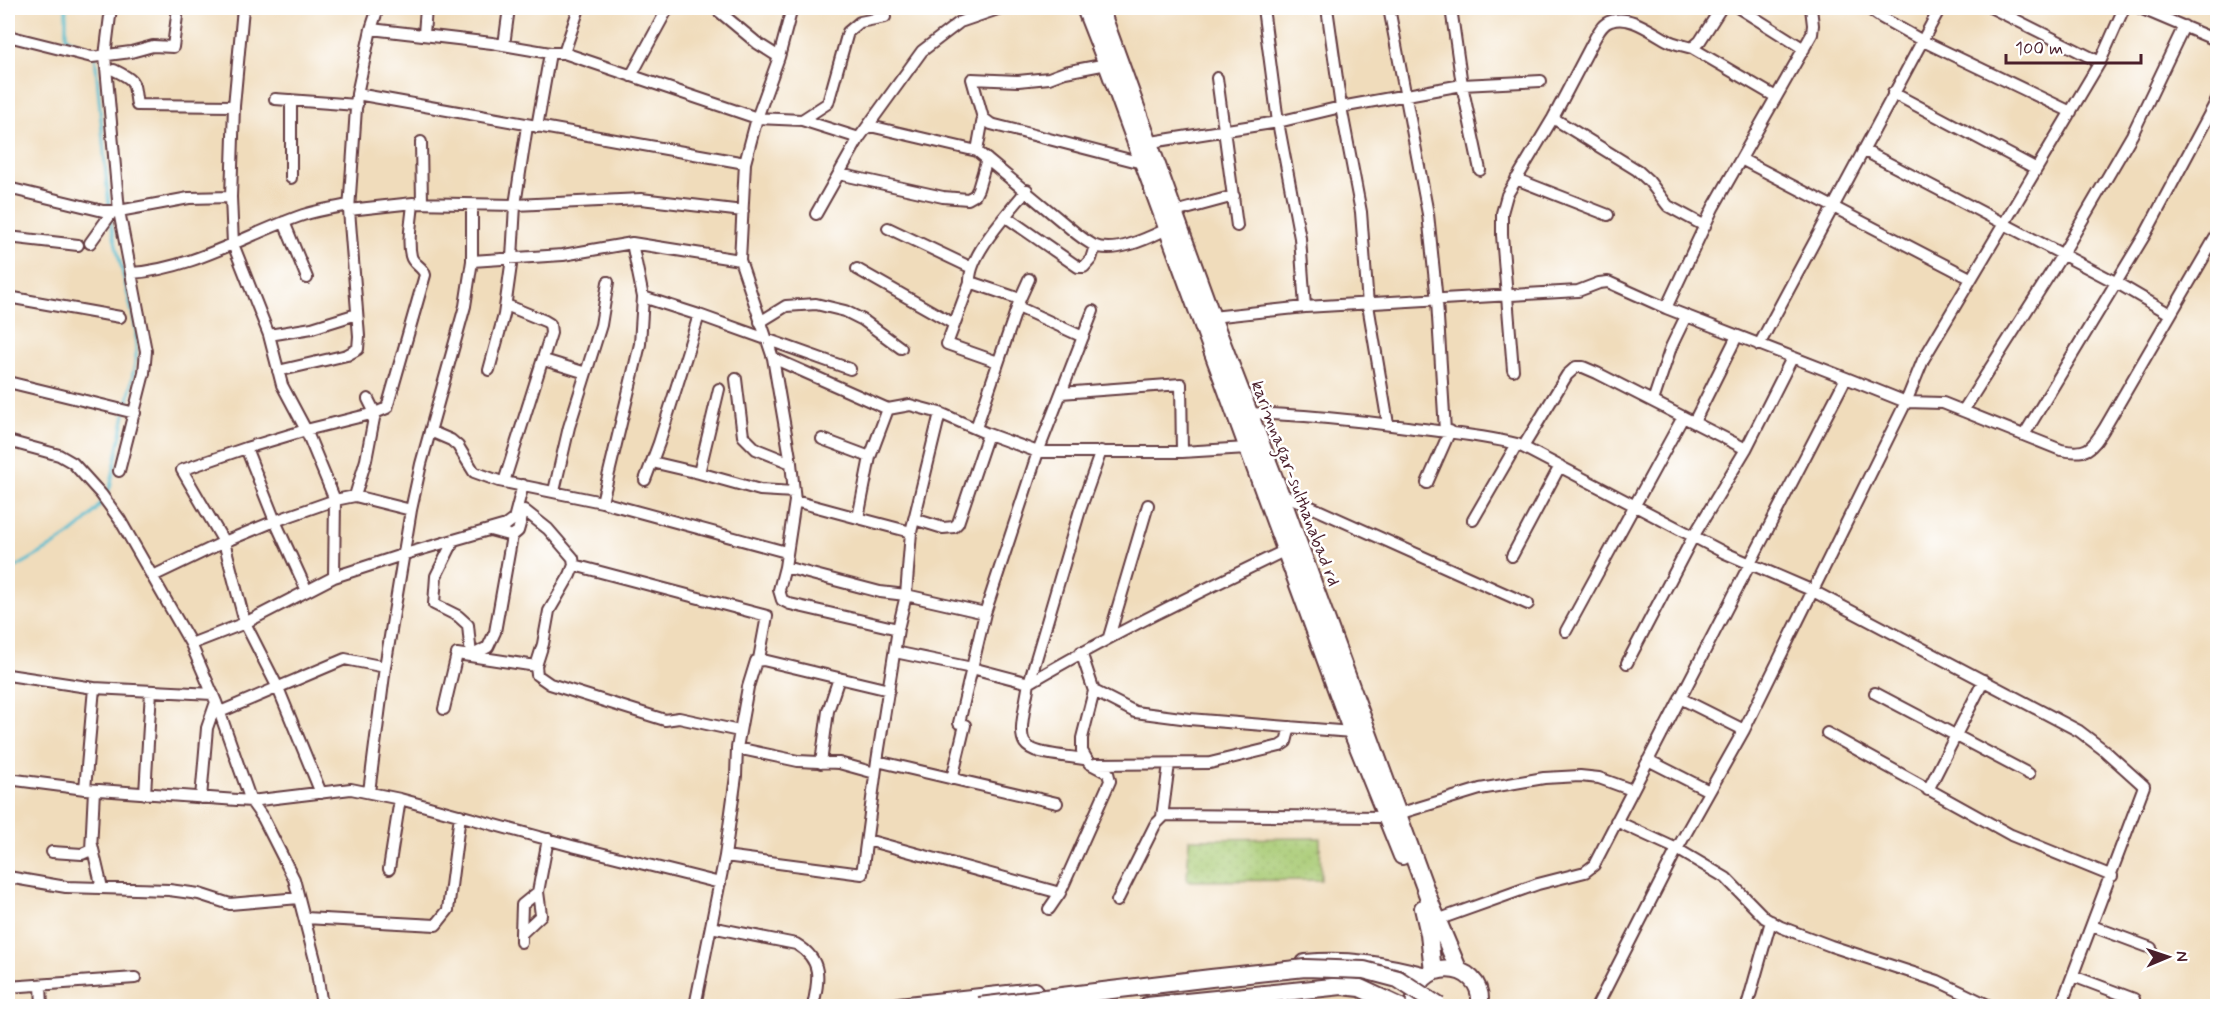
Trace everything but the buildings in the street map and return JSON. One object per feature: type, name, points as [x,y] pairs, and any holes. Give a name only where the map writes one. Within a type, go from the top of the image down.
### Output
[{"type":"highway","points":[[1085,8],[1143,144],[1142,163],[1352,732],[1392,815],[1429,934],[1429,974],[1418,987],[1415,1006]]},
{"type":"highway","name":"karimnagar-sulthanabad rd","points":[[1100,8],[1143,144],[1175,212],[1212,317],[1280,493],[1392,815],[1459,971],[1474,983],[1480,995],[1480,1006]]},
{"type":"highway","points":[[898,1006],[1211,971],[1333,960],[1363,962],[1429,974],[1445,969],[1459,971]]},
{"type":"highway","points":[[979,1006],[1305,968],[1364,970],[1398,980],[1439,1006]]},
{"type":"highway","points":[[1147,1006],[1342,986],[1360,988],[1399,1006]]},
{"type":"street","points":[[111,8],[99,57],[112,211],[131,273],[146,351],[129,412],[119,471]]},
{"type":"street","points":[[8,36],[99,57],[153,46],[173,47],[178,8]]},
{"type":"street","points":[[243,8],[234,106],[231,197],[233,244],[269,335],[287,397],[306,430],[335,500],[334,577]]},
{"type":"street","points":[[278,371],[354,353],[358,349],[349,208],[357,99],[371,29],[378,8]]},
{"type":"street","points":[[424,34],[426,8]]},
{"type":"street","points":[[504,45],[509,8]]},
{"type":"street","points":[[564,53],[579,8]]},
{"type":"street","points":[[631,76],[668,8]]},
{"type":"street","points":[[715,8],[757,43],[779,57]]},
{"type":"street","points":[[792,8],[745,163],[740,260],[773,358],[791,463],[794,497],[785,567],[779,590],[782,600],[790,604],[898,629]]},
{"type":"street","points":[[816,214],[859,138],[870,126],[922,51],[960,22],[1001,8]]},
{"type":"street","points":[[1263,8],[1278,122],[1300,238],[1305,307]]},
{"type":"street","points":[[1327,8],[1341,107],[1361,212],[1368,305],[1388,424]]},
{"type":"street","points":[[1389,8],[1428,214],[1437,301],[1447,431],[1427,483]]},
{"type":"street","points":[[1451,8],[1462,85],[1480,170]]},
{"type":"street","points":[[1692,48],[1700,41],[1721,8]]},
{"type":"street","points":[[1739,8],[1804,49]]},
{"type":"street","points":[[1666,308],[1705,226],[1812,34],[1810,8]]},
{"type":"street","points":[[1868,8],[1921,40],[2071,112]]},
{"type":"street","points":[[1759,345],[1940,8]]},
{"type":"street","points":[[1992,8],[2100,62]]},
{"type":"street","points":[[2140,8],[2217,40]]},
{"type":"street","points":[[1597,1006],[1677,849],[1744,730],[1811,590],[1906,402],[1923,360],[2100,62],[2120,10]]},
{"type":"street","points":[[802,120],[828,103],[848,32],[860,22],[885,17]]},
{"type":"street","points":[[1513,370],[1502,213],[1507,195],[1553,118],[1603,26],[1612,20],[1637,24],[1667,40],[1692,48],[1776,97]]},
{"type":"street","points":[[1963,411],[2062,255],[2132,135],[2184,27]]},
{"type":"street","points":[[371,29],[504,45],[549,54],[564,53],[757,118],[802,120],[859,138]]},
{"type":"street","points":[[489,370],[506,305],[515,205],[549,54]]},
{"type":"street","points":[[977,151],[983,118],[972,79],[1018,81],[1049,78],[1065,72],[1107,64]]},
{"type":"street","points":[[114,70],[133,81],[136,105],[234,106]]},
{"type":"street","points":[[1217,78],[1237,226]]},
{"type":"street","points":[[1143,144],[1278,122],[1341,107],[1462,85],[1541,81]]},
{"type":"street","points":[[1893,93],[2035,168]]},
{"type":"street","points":[[2024,435],[2146,233],[2217,98]]},
{"type":"street","points":[[274,99],[357,99],[532,126],[745,163]]},
{"type":"street","points":[[291,100],[291,178]]},
{"type":"street","points":[[983,118],[992,124],[1142,163]]},
{"type":"street","points":[[1553,118],[1637,170],[1649,181],[1668,206],[1705,226]]},
{"type":"street","points":[[870,126],[977,151],[1027,190],[1077,234],[1095,246],[1108,248],[1133,244],[1167,229]]},
{"type":"street","points":[[321,793],[278,688],[244,623],[224,542],[182,470],[306,430],[383,411],[389,405],[424,280],[424,271],[413,261],[410,253],[418,203],[421,142]]},
{"type":"street","points":[[1863,150],[2116,283],[2170,314]]},
{"type":"street","points":[[839,174],[959,200],[975,195],[987,159]]},
{"type":"street","points":[[1741,159],[1970,278]]},
{"type":"street","points":[[1516,179],[1608,215]]},
{"type":"street","points":[[8,188],[112,211],[189,198],[231,197]]},
{"type":"street","points":[[998,362],[947,344],[970,282],[972,268],[985,242],[1027,190]]},
{"type":"street","points":[[1175,212],[1234,196]]},
{"type":"street","points":[[131,273],[176,266],[318,210],[418,203],[515,205],[641,198],[742,211]]},
{"type":"street","points":[[369,792],[385,667],[411,510],[430,431],[465,306],[472,261],[472,205]]},
{"type":"street","points":[[90,243],[112,211]]},
{"type":"street","points":[[1006,217],[1078,267],[1084,267],[1089,263],[1095,246]]},
{"type":"street","points":[[284,222],[307,278]]},
{"type":"street","points":[[888,228],[972,268]]},
{"type":"street","points":[[1212,317],[1305,307],[1578,291],[1608,282],[1666,308],[1906,402],[1943,403],[2061,450],[2075,453],[2085,452],[2092,448],[2217,233]]},
{"type":"street","points":[[8,237],[78,245]]},
{"type":"street","points":[[472,261],[562,255],[632,243],[740,260]]},
{"type":"street","points":[[602,502],[640,344],[643,297],[632,243]]},
{"type":"street","points":[[857,269],[954,324]]},
{"type":"street","points":[[976,428],[1029,279]]},
{"type":"street","points":[[554,491],[569,427],[601,325],[608,282]]},
{"type":"street","points":[[970,282],[1019,303],[1083,337]]},
{"type":"street","points":[[8,297],[120,317]]},
{"type":"street","points":[[643,297],[849,369]]},
{"type":"street","points":[[760,322],[786,306],[816,304],[845,311],[863,320],[901,348]]},
{"type":"street","points":[[504,482],[551,333],[550,324],[506,305]]},
{"type":"street","points":[[952,779],[972,668],[985,613],[1038,452],[1093,312]]},
{"type":"street","points":[[269,335],[312,328],[357,314]]},
{"type":"street","points":[[645,480],[699,315]]},
{"type":"street","points":[[1653,401],[1671,346],[1686,316]]},
{"type":"street","points":[[1694,422],[1737,336]]},
{"type":"street","points":[[773,358],[888,409],[910,405],[940,413],[1038,452],[1182,452],[1247,448]]},
{"type":"street","points":[[1627,663],[1693,537],[1746,449],[1792,358]]},
{"type":"street","points":[[544,360],[586,373]]},
{"type":"street","points":[[1473,520],[1567,375],[1576,367],[1588,369],[1746,449]]},
{"type":"street","points":[[1437,920],[1538,884],[1585,872],[1593,865],[1846,378]]},
{"type":"street","points":[[736,379],[743,436],[756,449],[791,463]]},
{"type":"street","points":[[8,382],[129,412]]},
{"type":"street","points":[[1061,393],[1181,384],[1182,452]]},
{"type":"street","points":[[699,473],[719,389]]},
{"type":"street","points":[[355,496],[366,460],[375,413],[368,399]]},
{"type":"street","points":[[858,518],[870,458],[888,409]]},
{"type":"street","points":[[725,856],[862,874],[875,773],[898,629],[906,595],[910,531],[940,413]]},
{"type":"street","points":[[1249,413],[1302,415],[1388,424],[1479,435],[1520,445],[1693,537],[1811,590],[2079,731],[2144,786],[2112,876],[2061,1006]]},
{"type":"street","points":[[1566,631],[1683,417]]},
{"type":"street","points":[[430,431],[451,440],[458,446],[474,472],[504,482],[602,502],[786,552]]},
{"type":"street","points":[[914,519],[943,528],[954,527],[958,523],[988,434]]},
{"type":"street","points":[[822,439],[870,458]]},
{"type":"street","points":[[8,441],[59,455],[74,463],[120,520],[191,644],[216,703],[251,801],[263,818],[289,869],[305,918],[315,960],[322,1006]]},
{"type":"street","points":[[246,448],[275,521],[307,591]]},
{"type":"street","points":[[1101,451],[1080,510],[1029,683],[1021,729],[1022,740],[1027,748],[1036,752],[1087,761],[1210,763],[1272,749],[1286,742],[1290,727]]},
{"type":"street","points":[[652,462],[794,497],[858,518],[910,531]]},
{"type":"street","points":[[1512,556],[1560,466]]},
{"type":"street","points":[[191,644],[244,623],[334,577],[506,525],[514,519],[523,486]]},
{"type":"street","points":[[1280,493],[1528,604]]},
{"type":"street","points":[[153,576],[224,542],[335,500],[355,496],[411,510]]},
{"type":"street","points":[[1109,637],[1148,505]]},
{"type":"street","points":[[471,656],[488,647],[495,632],[512,536],[518,531],[524,510],[548,529],[573,558],[570,575],[549,611],[536,666],[537,675],[550,684],[665,720],[679,718],[739,731]]},
{"type":"street","points":[[490,530],[512,536]]},
{"type":"street","points":[[454,540],[436,576],[434,604],[458,616],[468,625],[471,656]]},
{"type":"street","points":[[895,651],[1029,683],[1081,652],[1182,599],[1286,550]]},
{"type":"street","points":[[573,565],[767,616],[759,659],[752,668],[739,731],[736,748],[736,776],[725,856],[694,1006]]},
{"type":"street","points":[[785,567],[880,592],[906,595],[985,613]]},
{"type":"street","points":[[1049,909],[1060,893],[1110,781],[1108,773],[1087,761],[1082,751],[1082,738],[1094,691],[1081,652]]},
{"type":"street","points":[[444,710],[457,654],[536,666]]},
{"type":"street","points":[[8,675],[94,688],[151,690],[216,703],[278,688],[345,659],[385,667]]},
{"type":"street","points":[[759,659],[889,690]]},
{"type":"street","points":[[821,763],[828,711],[839,678]]},
{"type":"street","points":[[1928,790],[1984,680]]},
{"type":"street","points":[[94,688],[89,790],[92,845],[102,888]]},
{"type":"street","points":[[145,794],[151,690]]},
{"type":"street","points":[[1094,691],[1135,712],[1189,719],[1352,732]]},
{"type":"street","points":[[1875,693],[2029,774]]},
{"type":"street","points":[[1680,698],[1744,730]]},
{"type":"street","points":[[201,798],[207,728],[216,703]]},
{"type":"street","points":[[1827,733],[2011,835],[2112,876]]},
{"type":"street","points":[[736,748],[798,761],[839,763],[875,773]]},
{"type":"street","points":[[1648,760],[1710,791]]},
{"type":"street","points":[[877,761],[1057,803]]},
{"type":"street","points":[[1117,901],[1161,817],[1169,764]]},
{"type":"street","points":[[1161,817],[1181,814],[1392,815],[1480,789],[1544,778],[1580,776],[1599,778],[1632,790]]},
{"type":"street","points":[[8,779],[89,790],[251,801],[351,789],[400,799],[720,883]]},
{"type":"street","points":[[389,869],[400,799]]},
{"type":"street","points":[[305,918],[436,925],[448,910],[460,816]]},
{"type":"street","points":[[1616,821],[1677,849],[1726,878],[1749,903],[1771,921],[1831,946],[1938,981],[1990,1006]]},
{"type":"street","points":[[538,892],[522,905],[521,938],[541,915],[538,892],[548,839]]},
{"type":"street","points":[[867,840],[1060,893]]},
{"type":"street","points":[[52,852],[86,854],[91,850],[92,845]]},
{"type":"street","points":[[8,877],[66,887],[169,890],[199,894],[230,904],[299,898]]},
{"type":"street","points":[[1747,1006],[1771,921]]},
{"type":"street","points":[[2092,926],[2151,948]]},
{"type":"street","points":[[711,927],[796,944],[806,950],[817,969],[818,983],[813,1006]]},
{"type":"street","points":[[2073,976],[2134,999]]},
{"type":"street","points":[[8,987],[135,978]]},
{"type":"street","points":[[41,985],[42,1006]]},
{"type":"green space","points":[[1320,838],[1321,880],[1187,881],[1189,839]]},
{"type":"waterway","points":[[66,8],[66,37],[95,55],[109,207]]},
{"type":"waterway","points":[[110,220],[136,329],[136,357],[127,407]]},
{"type":"waterway","points":[[106,494],[110,488],[125,414]]},
{"type":"waterway","points":[[8,572],[47,549],[84,523],[103,500]]}]
